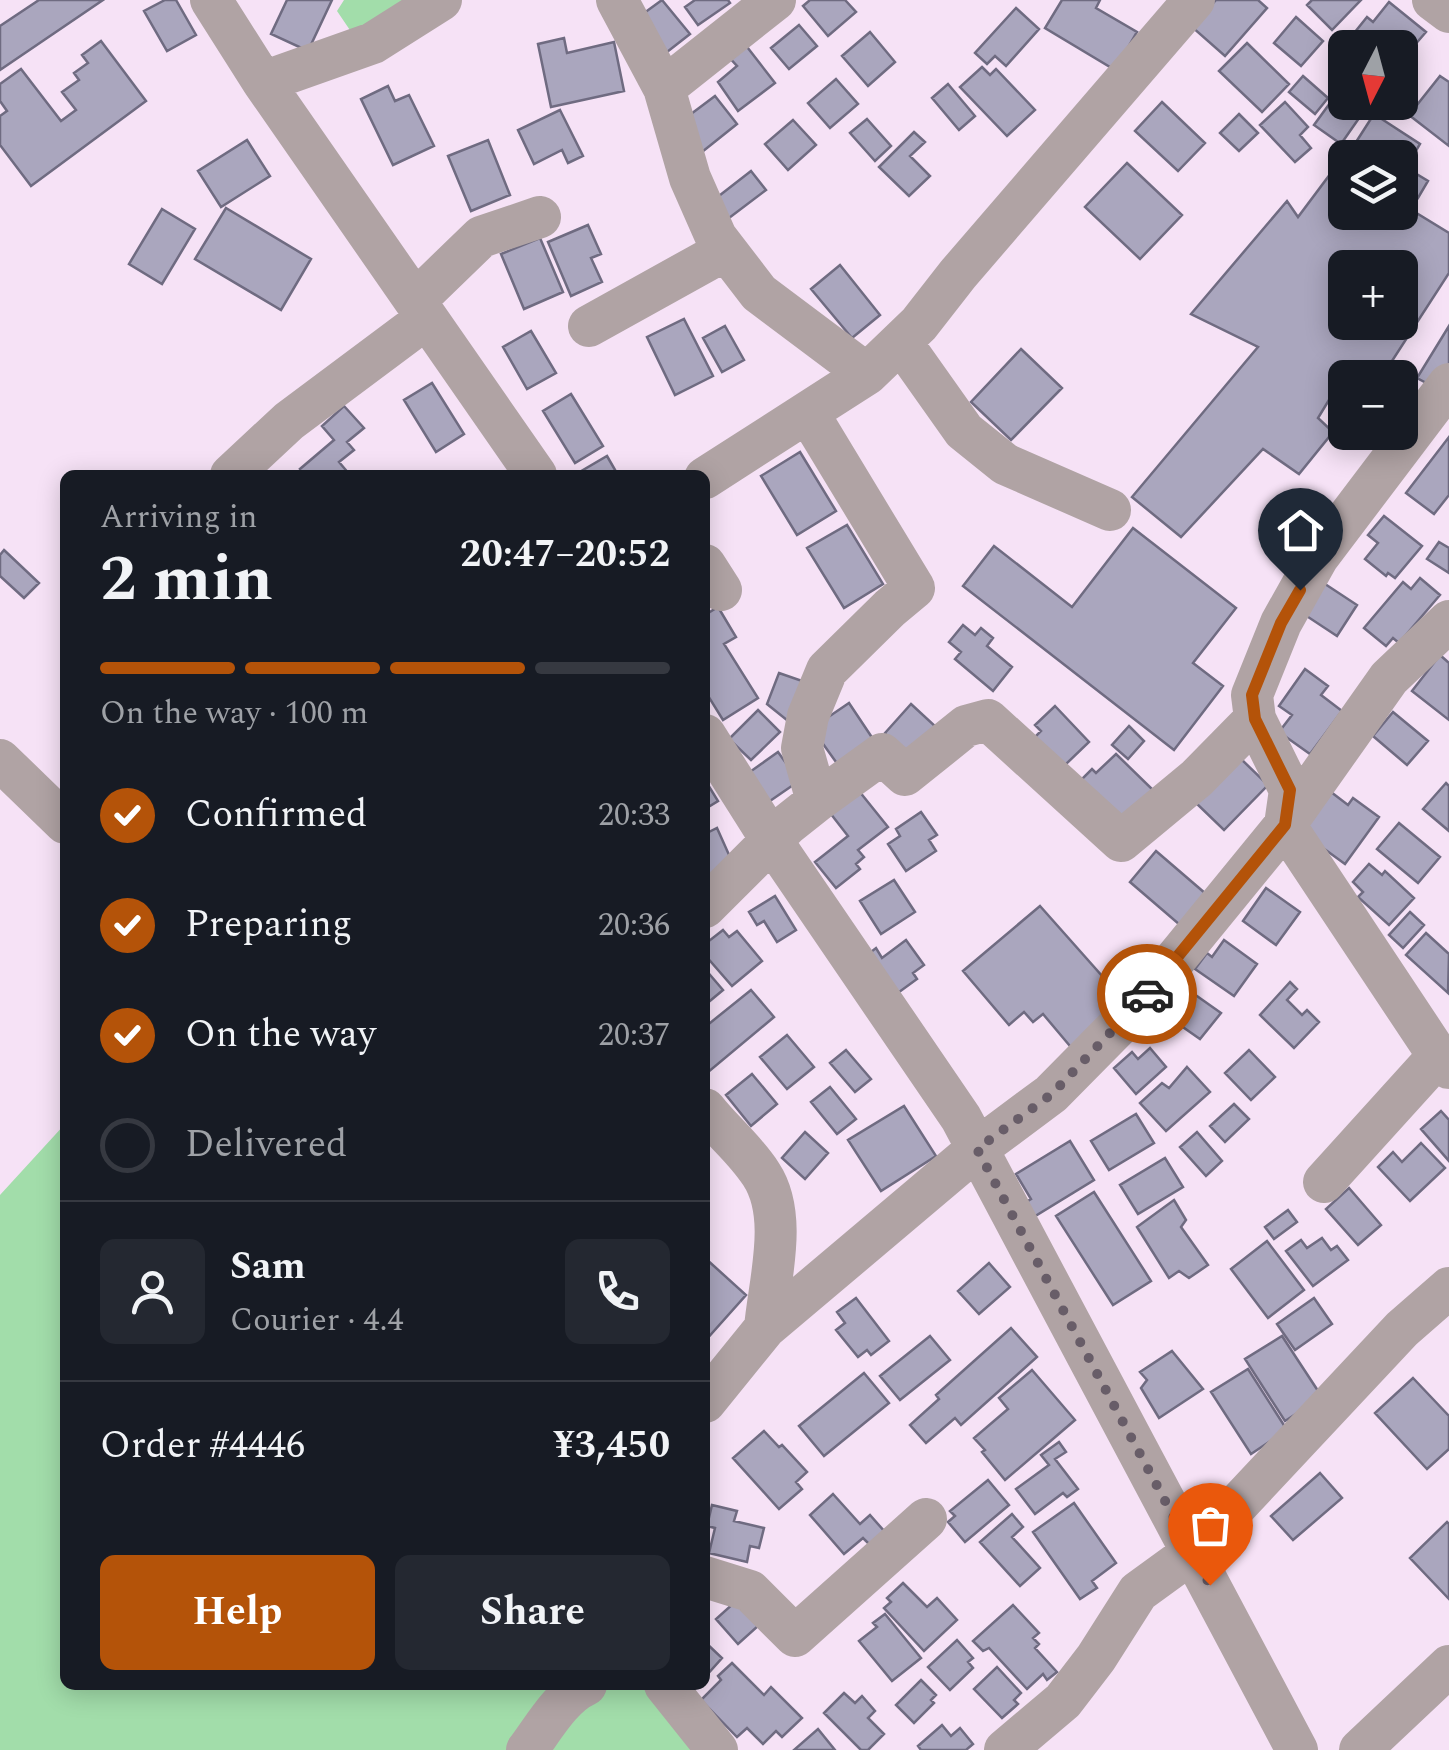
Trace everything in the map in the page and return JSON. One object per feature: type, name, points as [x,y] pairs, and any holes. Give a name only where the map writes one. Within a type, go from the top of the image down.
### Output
[{"type":"street","points":[[210,0],[262,82],[533,470]]},
{"type":"street","points":[[262,82],[374,43],[442,0]]},
{"type":"street","points":[[616,0],[664,88],[690,178],[716,237],[759,293],[867,374]]},
{"type":"street","points":[[664,88],[775,0]]},
{"type":"street","points":[[710,475],[867,374],[902,342],[1194,0]]},
{"type":"street","points":[[1433,0],[1449,12]]},
{"type":"street","points":[[236,470],[421,309],[481,237],[540,217]]},
{"type":"street","points":[[590,326],[726,250]]},
{"type":"street","points":[[902,342],[964,430],[1005,464],[1110,510]]},
{"type":"street","points":[[1324,1182],[1440,1041],[1285,825],[1290,790],[1255,719],[1252,695],[1281,623],[1318,557],[1449,384]]},
{"type":"street","points":[[808,413],[914,588],[827,670],[808,716],[802,748],[817,801]]},
{"type":"street","points":[[710,1396],[765,1328],[977,1149],[1052,1094],[1133,1010],[1285,825],[1389,678],[1449,622]]},
{"type":"street","points":[[710,902],[817,801],[882,754],[905,774],[966,726],[988,720],[1121,841],[1197,778],[1255,719]]},
{"type":"street","points":[[710,743],[772,841],[961,1118],[1297,1750]]},
{"type":"street","points":[[0,760],[60,817]]},
{"type":"street","points":[[710,1115],[736,1138],[764,1176],[775,1212],[765,1328]]},
{"type":"street","points":[[1005,1750],[1063,1701],[1138,1592],[1193,1552],[1402,1329],[1449,1288]]},
{"type":"street","points":[[710,1579],[750,1591],[795,1636],[926,1519]]},
{"type":"street","points":[[1360,1750],[1448,1670]]},
{"type":"street","points":[[526,1750],[577,1690]]},
{"type":"street","points":[[668,1690],[717,1750]]},
{"type":"green space","points":[[344,0],[430,0],[358,42],[337,11]]},
{"type":"green space","points":[[60,1129],[60,1690],[669,1690],[720,1750],[0,1750],[0,1195]]},
{"type":"building","points":[[39,0],[103,0],[0,70],[0,26]]},
{"type":"building","points":[[165,0],[176,0],[196,35],[167,51],[144,11]]},
{"type":"building","points":[[287,0],[332,0],[308,51],[271,34]]},
{"type":"building","points":[[662,0],[690,34],[667,52],[640,16]]},
{"type":"building","points":[[695,0],[730,3],[698,25],[685,7]]},
{"type":"building","points":[[810,0],[845,0],[856,12],[828,36],[803,6]]},
{"type":"building","points":[[1062,0],[1100,0],[1096,8],[1137,32],[1115,70],[1045,28]]},
{"type":"building","points":[[1216,0],[1258,0],[1267,8],[1225,56],[1192,27]]},
{"type":"building","points":[[1312,0],[1361,0],[1332,30],[1307,5]]},
{"type":"building","points":[[1389,2],[1426,32],[1418,41],[1418,30],[1357,30],[1367,17],[1373,22]]},
{"type":"building","points":[[1016,8],[1039,29],[1006,66],[995,56],[987,64],[975,53]]},
{"type":"building","points":[[1296,17],[1323,41],[1301,66],[1274,43]]},
{"type":"building","points":[[799,25],[817,46],[789,69],[771,48]]},
{"type":"building","points":[[870,32],[895,62],[868,86],[842,56]]},
{"type":"building","points":[[564,38],[567,53],[614,42],[624,91],[551,107],[538,44]]},
{"type":"building","points":[[101,41],[146,101],[31,186],[0,145],[0,116],[7,111],[0,101],[0,84],[21,69],[61,121],[76,110],[62,92],[79,80],[74,73],[88,63],[82,55]]},
{"type":"building","points":[[744,43],[775,83],[738,111],[718,82],[737,66],[726,54]]},
{"type":"building","points":[[1247,43],[1289,84],[1262,112],[1219,71]]},
{"type":"building","points":[[982,67],[990,75],[996,69],[1035,110],[1007,136],[960,87]]},
{"type":"building","points":[[1303,76],[1328,98],[1315,114],[1289,92]]},
{"type":"building","points":[[1440,76],[1449,82],[1449,146],[1415,120],[1418,104]]},
{"type":"building","points":[[836,79],[858,104],[830,128],[808,103]]},
{"type":"building","points":[[948,84],[975,116],[959,130],[932,98]]},
{"type":"building","points":[[388,86],[395,101],[409,95],[434,146],[393,165],[361,99]]},
{"type":"building","points":[[715,96],[737,124],[702,152],[679,123]]},
{"type":"building","points":[[1162,102],[1205,143],[1178,171],[1135,131]]},
{"type":"building","points":[[1285,102],[1308,127],[1300,135],[1311,148],[1295,162],[1260,125]]},
{"type":"building","points":[[1328,106],[1328,120],[1358,120],[1344,140],[1335,140],[1314,125]]},
{"type":"building","points":[[560,110],[583,156],[568,163],[562,150],[534,164],[518,130]]},
{"type":"building","points":[[1239,114],[1258,133],[1239,151],[1220,133]]},
{"type":"building","points":[[867,119],[891,146],[875,161],[850,133]]},
{"type":"building","points":[[793,120],[816,145],[788,170],[765,144]]},
{"type":"building","points":[[1370,120],[1383,120],[1414,140],[1357,140]]},
{"type":"building","points":[[914,132],[925,142],[910,156],[930,176],[909,196],[879,167]]},
{"type":"building","points":[[247,140],[270,176],[221,207],[198,171]]},
{"type":"building","points":[[488,140],[510,195],[471,211],[448,156]]},
{"type":"building","points":[[1127,163],[1182,215],[1140,259],[1085,207]]},
{"type":"building","points":[[751,171],[766,190],[729,218],[715,199]]},
{"type":"building","points":[[1418,175],[1428,181],[1418,198]]},
{"type":"building","points":[[1328,177],[1328,230],[1418,230],[1418,214],[1449,233],[1449,273],[1418,321],[1418,250],[1328,250],[1328,340],[1406,340],[1393,360],[1328,360],[1328,402],[1318,418],[1328,427],[1328,438],[1299,474],[1263,449],[1181,537],[1132,497],[1258,347],[1191,314],[1287,201],[1298,217]]},
{"type":"building","points":[[226,208],[311,259],[281,310],[195,259]]},
{"type":"building","points":[[162,209],[195,229],[162,284],[129,264]]},
{"type":"building","points":[[588,225],[601,254],[591,258],[602,282],[571,296],[548,242]]},
{"type":"building","points":[[540,238],[563,292],[524,309],[501,254]]},
{"type":"building","points":[[840,265],[880,315],[852,338],[811,289]]},
{"type":"building","points":[[684,319],[713,376],[675,395],[647,337]]},
{"type":"building","points":[[725,326],[744,360],[722,372],[703,338]]},
{"type":"building","points":[[1449,326],[1449,367],[1432,386],[1418,376]]},
{"type":"building","points":[[531,331],[556,373],[527,389],[503,347]]},
{"type":"building","points":[[1021,349],[1062,388],[1011,440],[971,402]]},
{"type":"building","points":[[432,383],[464,434],[436,452],[404,400]]},
{"type":"building","points":[[571,394],[603,446],[575,463],[543,411]]},
{"type":"building","points":[[344,406],[364,428],[347,442],[354,450],[339,462],[346,470],[300,469],[334,440],[322,426]]},
{"type":"building","points":[[1449,437],[1449,495],[1434,514],[1406,493]]},
{"type":"building","points":[[800,452],[836,511],[797,535],[761,476]]},
{"type":"building","points":[[607,456],[615,470],[583,470]]},
{"type":"building","points":[[1384,516],[1422,546],[1395,578],[1388,573],[1386,576],[1365,559],[1378,543],[1368,535]]},
{"type":"building","points":[[847,525],[883,584],[844,608],[807,548]]},
{"type":"building","points":[[1133,528],[1236,608],[1193,663],[1223,686],[1174,750],[963,586],[994,546],[1072,607]]},
{"type":"building","points":[[1439,542],[1449,548],[1449,573],[1427,559]]},
{"type":"building","points":[[4,550],[39,583],[24,598],[0,576],[0,555]]},
{"type":"building","points":[[1420,578],[1440,595],[1399,643],[1393,638],[1386,646],[1364,628],[1403,582],[1411,589]]},
{"type":"building","points":[[1322,582],[1357,605],[1337,636],[1302,613]]},
{"type":"building","points":[[718,607],[736,637],[724,644],[758,698],[723,720],[710,699],[710,612]]},
{"type":"building","points":[[963,625],[975,635],[981,628],[993,638],[987,646],[1012,667],[993,691],[955,659],[961,652],[949,642]]},
{"type":"building","points":[[1440,655],[1449,663],[1449,720],[1412,691]]},
{"type":"building","points":[[1305,669],[1328,686],[1321,695],[1342,711],[1310,754],[1279,732],[1292,715],[1279,706]]},
{"type":"building","points":[[779,673],[808,683],[793,725],[767,704]]},
{"type":"building","points":[[849,703],[877,745],[841,769],[816,734],[821,722]]},
{"type":"building","points":[[911,704],[936,727],[904,762],[885,733]]},
{"type":"building","points":[[1055,706],[1089,742],[1065,765],[1031,741],[1041,731],[1035,725]]},
{"type":"building","points":[[758,710],[780,732],[751,760],[729,739]]},
{"type":"building","points":[[1393,712],[1428,741],[1407,765],[1373,736]]},
{"type":"building","points":[[1129,726],[1144,741],[1128,759],[1112,745]]},
{"type":"building","points":[[778,752],[799,781],[767,803],[747,774]]},
{"type":"building","points":[[1116,754],[1153,790],[1120,823],[1079,782],[1092,769],[1096,773]]},
{"type":"building","points":[[1240,758],[1268,785],[1224,830],[1196,803]]},
{"type":"building","points":[[1446,783],[1449,786],[1449,831],[1423,809]]},
{"type":"building","points":[[855,786],[888,827],[858,850],[864,857],[856,864],[860,869],[836,888],[815,862],[848,836],[827,809]]},
{"type":"building","points":[[710,788],[718,801],[710,806]]},
{"type":"building","points":[[1331,792],[1348,805],[1353,798],[1379,817],[1345,864],[1301,832]]},
{"type":"building","points":[[921,812],[937,835],[929,840],[936,851],[906,871],[888,844],[900,836],[896,829]]},
{"type":"building","points":[[1399,823],[1440,857],[1418,883],[1377,849]]},
{"type":"building","points":[[717,828],[734,866],[710,876],[710,832]]},
{"type":"building","points":[[1156,851],[1206,894],[1180,925],[1130,882]]},
{"type":"building","points":[[1369,864],[1382,875],[1385,871],[1414,898],[1389,925],[1358,897],[1363,892],[1353,882]]},
{"type":"building","points":[[894,880],[915,912],[881,934],[860,901]]},
{"type":"building","points":[[1266,888],[1300,912],[1276,945],[1243,921]]},
{"type":"building","points":[[775,896],[796,930],[777,942],[764,921],[757,925],[749,912]]},
{"type":"building","points":[[1040,906],[1126,1003],[1075,1052],[1043,1014],[1033,1022],[1024,1012],[1009,1025],[963,971]]},
{"type":"building","points":[[1410,912],[1424,925],[1403,948],[1389,935]]},
{"type":"building","points":[[723,930],[729,937],[737,931],[762,961],[732,986],[710,961],[710,940]]},
{"type":"building","points":[[1426,933],[1449,954],[1448,993],[1406,955]]},
{"type":"building","points":[[906,940],[924,965],[913,973],[917,979],[895,995],[867,955],[876,948],[882,958]]},
{"type":"building","points":[[1224,940],[1257,964],[1234,996],[1195,969],[1207,953],[1212,957]]},
{"type":"building","points":[[710,975],[723,990],[710,1001]]},
{"type":"building","points":[[1290,982],[1297,989],[1287,1000],[1302,1015],[1307,1010],[1319,1022],[1294,1048],[1260,1015]]},
{"type":"building","points":[[1187,989],[1221,1013],[1200,1039],[1167,1016]]},
{"type":"building","points":[[751,990],[774,1017],[710,1070],[710,1023]]},
{"type":"building","points":[[787,1035],[814,1067],[787,1089],[760,1057]]},
{"type":"building","points":[[1150,1048],[1166,1067],[1136,1094],[1114,1068],[1132,1052],[1138,1059]]},
{"type":"building","points":[[846,1050],[871,1079],[855,1092],[830,1063]]},
{"type":"building","points":[[1249,1050],[1275,1077],[1251,1100],[1225,1073]]},
{"type":"building","points":[[1187,1067],[1210,1092],[1166,1131],[1140,1103],[1162,1083],[1169,1088]]},
{"type":"building","points":[[752,1074],[777,1104],[751,1126],[726,1095]]},
{"type":"building","points":[[830,1087],[856,1119],[837,1134],[811,1102]]},
{"type":"building","points":[[1234,1104],[1249,1119],[1225,1142],[1210,1126]]},
{"type":"building","points":[[904,1106],[936,1156],[881,1191],[848,1140]]},
{"type":"building","points":[[1441,1111],[1449,1120],[1449,1161],[1421,1129]]},
{"type":"building","points":[[1136,1114],[1154,1143],[1109,1170],[1091,1141]]},
{"type":"building","points":[[805,1132],[828,1153],[805,1179],[782,1158]]},
{"type":"building","points":[[1197,1132],[1222,1161],[1206,1176],[1180,1147]]},
{"type":"building","points":[[1070,1141],[1094,1180],[1032,1218],[1023,1204],[1031,1199],[1016,1174]]},
{"type":"building","points":[[1421,1143],[1445,1168],[1410,1201],[1378,1167],[1393,1152],[1402,1162]]},
{"type":"building","points":[[1165,1158],[1183,1187],[1138,1214],[1120,1185]]},
{"type":"building","points":[[1349,1188],[1381,1225],[1358,1245],[1326,1209]]},
{"type":"building","points":[[1094,1192],[1151,1281],[1113,1305],[1056,1216]]},
{"type":"building","points":[[1174,1200],[1186,1220],[1181,1227],[1208,1265],[1189,1278],[1179,1271],[1169,1278],[1137,1227]]},
{"type":"building","points":[[1288,1210],[1297,1222],[1274,1239],[1265,1227]]},
{"type":"building","points":[[1322,1238],[1331,1250],[1337,1246],[1348,1260],[1313,1286],[1286,1251],[1301,1240],[1307,1248]]},
{"type":"building","points":[[1267,1241],[1304,1290],[1268,1318],[1231,1269]]},
{"type":"building","points":[[710,1263],[746,1295],[710,1335]]},
{"type":"building","points":[[989,1263],[1010,1287],[979,1314],[958,1291]]},
{"type":"building","points":[[856,1298],[889,1341],[871,1355],[867,1350],[858,1357],[836,1330],[845,1323],[837,1312]]},
{"type":"building","points":[[1314,1298],[1332,1324],[1295,1350],[1277,1324]]},
{"type":"building","points":[[1011,1328],[1037,1357],[961,1425],[955,1418],[926,1443],[910,1425],[939,1399],[936,1395]]},
{"type":"building","points":[[930,1336],[950,1360],[900,1400],[880,1376]]},
{"type":"building","points":[[1282,1336],[1322,1397],[1285,1421],[1245,1359]]},
{"type":"building","points":[[1172,1351],[1203,1389],[1159,1418],[1141,1388],[1147,1380],[1140,1372]]},
{"type":"building","points":[[1248,1369],[1287,1430],[1251,1454],[1211,1392]]},
{"type":"building","points":[[1032,1370],[1075,1420],[1005,1480],[974,1438],[1008,1409],[999,1398]]},
{"type":"building","points":[[864,1373],[889,1403],[824,1456],[799,1426]]},
{"type":"building","points":[[1413,1378],[1449,1416],[1449,1449],[1427,1469],[1375,1413]]},
{"type":"building","points":[[764,1431],[807,1472],[796,1482],[802,1489],[779,1509],[733,1458]]},
{"type":"building","points":[[1059,1442],[1066,1452],[1055,1459],[1078,1489],[1067,1497],[1063,1493],[1035,1514],[1016,1489],[1049,1465],[1041,1455]]},
{"type":"building","points":[[1320,1473],[1342,1498],[1293,1540],[1271,1516]]},
{"type":"building","points":[[988,1480],[1009,1505],[965,1542],[948,1522],[955,1516],[950,1511]]},
{"type":"building","points":[[833,1494],[860,1524],[870,1515],[885,1532],[870,1545],[863,1538],[844,1554],[810,1515]]},
{"type":"building","points":[[1074,1503],[1116,1563],[1092,1581],[1097,1588],[1080,1599],[1033,1532]]},
{"type":"building","points":[[712,1505],[737,1511],[734,1521],[764,1528],[759,1548],[750,1546],[747,1562],[710,1553],[715,1528],[710,1527]]},
{"type":"building","points":[[1012,1514],[1023,1527],[1012,1537],[1040,1568],[1020,1586],[980,1542]]},
{"type":"building","points":[[1449,1524],[1449,1599],[1410,1558]]},
{"type":"building","points":[[903,1583],[927,1607],[937,1598],[957,1620],[924,1651],[884,1608],[891,1602],[887,1598]]},
{"type":"building","points":[[735,1602],[758,1626],[738,1644],[716,1619]]},
{"type":"building","points":[[1013,1605],[1039,1633],[1033,1638],[1039,1644],[1035,1648],[1057,1672],[1047,1680],[1043,1674],[1027,1689],[989,1648],[983,1651],[973,1641]]},
{"type":"building","points":[[885,1614],[921,1658],[892,1681],[859,1641],[877,1627],[873,1623]]},
{"type":"building","points":[[957,1640],[973,1658],[968,1662],[973,1668],[950,1690],[928,1667]]},
{"type":"building","points":[[710,1647],[722,1658],[710,1671]]},
{"type":"building","points":[[732,1663],[764,1695],[771,1687],[802,1718],[782,1737],[776,1731],[763,1744],[747,1728],[737,1737],[701,1700]]},
{"type":"building","points":[[997,1667],[1021,1693],[1014,1700],[1018,1704],[1002,1718],[974,1689]]},
{"type":"building","points":[[921,1680],[936,1695],[931,1700],[934,1703],[914,1723],[896,1705]]},
{"type":"building","points":[[844,1693],[855,1703],[862,1696],[875,1711],[868,1718],[884,1734],[868,1750],[861,1750],[824,1713]]},
{"type":"building","points":[[942,1725],[951,1736],[960,1728],[973,1744],[966,1750],[921,1750],[918,1746]]},
{"type":"building","points":[[818,1729],[835,1750],[794,1750]]},
{"type":"way so far","points":[[1147,994],[1052,1094],[977,1149],[1210,1585]]},
{"type":"route","points":[[1147,994],[1285,825],[1290,790],[1255,719],[1252,695],[1281,623],[1300,590]]}]
